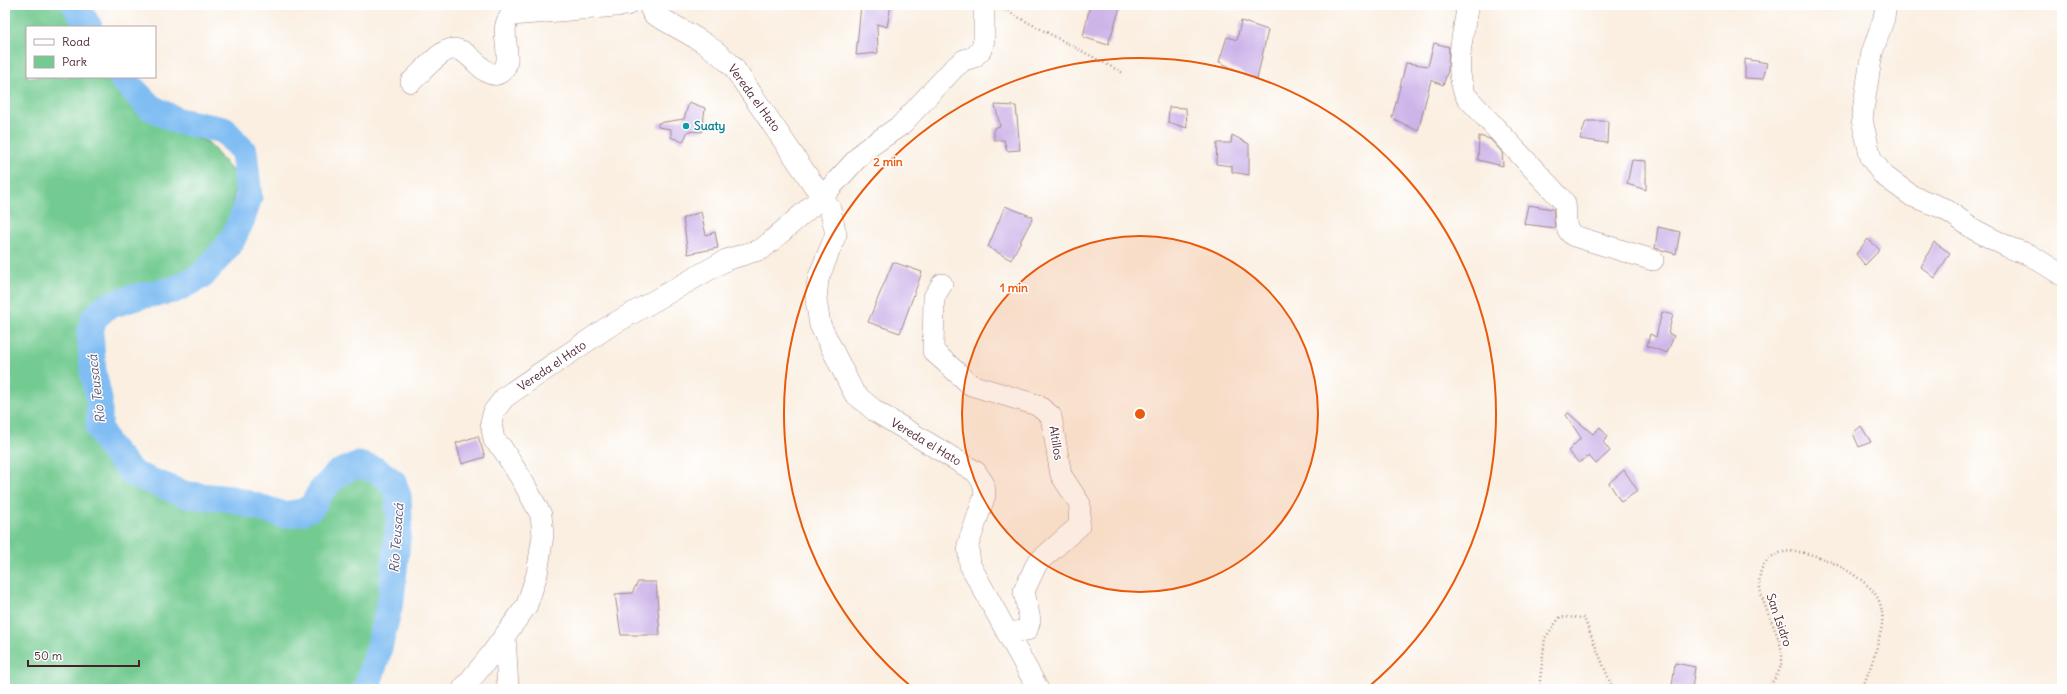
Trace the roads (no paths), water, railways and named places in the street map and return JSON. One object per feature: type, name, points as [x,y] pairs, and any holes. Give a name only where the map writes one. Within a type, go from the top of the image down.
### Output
[{"type":"street","points":[[411,82],[445,51],[454,49],[465,52],[485,71],[497,74],[502,72],[506,62],[505,25],[507,19],[512,15],[626,5]]},
{"type":"street","name":"Vereda el Hato","points":[[649,5],[653,14],[722,55],[734,68],[822,197],[834,219],[836,234],[818,279],[816,300],[820,325],[854,393],[875,412],[976,472],[984,484],[985,495],[968,545],[970,565],[1038,689]]},
{"type":"street","name":"Vereda el Hato","points":[[463,689],[490,656],[527,605],[537,574],[543,536],[541,515],[502,448],[494,440],[492,423],[494,411],[505,398],[608,327],[726,260],[762,249],[822,197],[865,150],[901,125],[954,68],[964,60],[974,57],[980,50],[984,40],[984,5]]},
{"type":"street","points":[[1464,5],[1467,9],[1460,62],[1460,83],[1466,96],[1565,203],[1566,227],[1568,232],[1574,236],[1653,260]]},
{"type":"street","points":[[1886,5],[1884,18],[1872,53],[1862,120],[1871,158],[1883,175],[1912,196],[1945,208],[1975,230],[2010,248],[2030,255],[2062,275]]},
{"type":"street","name":"Altillos","points":[[942,284],[934,297],[933,351],[971,385],[1037,405],[1051,416],[1060,475],[1080,504],[1079,526],[1037,563],[1024,591],[1030,620],[1027,630],[1008,633]]},
{"type":"street","points":[[505,635],[508,689]]},
{"type":"waterway","name":"Río Teusacá","points":[[75,5],[88,26]]},
{"type":"waterway","name":"Río Teusacá","points":[[122,78],[150,107],[178,121],[224,130],[244,152],[249,197],[242,219],[231,242],[203,275],[174,290],[139,296],[107,306],[94,318],[90,332],[93,372],[99,399],[99,428],[108,445],[133,474],[187,495],[232,499],[284,515],[302,512],[312,507],[321,491],[338,473],[359,465],[376,470],[393,482],[398,496],[399,521],[391,599],[378,652],[366,689]]},
{"type":"place","name":"Suaty","points":[[686,126]]}]
